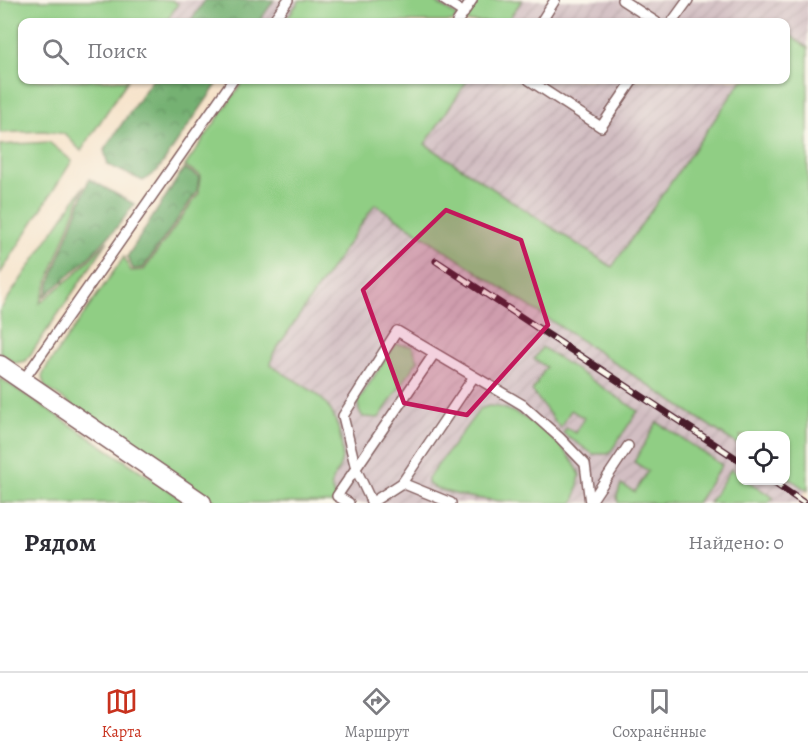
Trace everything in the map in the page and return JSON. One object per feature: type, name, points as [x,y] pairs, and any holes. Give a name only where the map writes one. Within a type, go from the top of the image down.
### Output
[{"type":"street","points":[[0,365],[202,503]]},
{"type":"lane","points":[[275,18],[288,0]]},
{"type":"lane","points":[[444,0],[464,13]]},
{"type":"lane","points":[[461,18],[472,0]]},
{"type":"lane","points":[[544,18],[555,0]]},
{"type":"lane","points":[[622,0],[650,18]]},
{"type":"lane","points":[[675,18],[688,0]]},
{"type":"lane","points":[[22,382],[229,84]]},
{"type":"lane","points":[[535,84],[601,127],[630,84]]},
{"type":"lane","points":[[473,378],[402,483],[371,502],[356,469],[343,416],[397,331],[522,405],[585,464],[590,503]]},
{"type":"lane","points":[[349,503],[337,496],[434,354]]},
{"type":"lane","points":[[590,503],[628,446]]},
{"type":"lane","points":[[402,483],[451,503]]},
{"type":"highlighted area","points":[[446,210],[521,240],[548,325],[467,415],[404,403],[363,290]]},
{"type":"shaded area","points":[[168,0],[808,0],[808,453],[790,441],[790,431],[775,431],[256,84],[790,84],[790,18],[166,18]]},
{"type":"shaded area","points":[[265,102],[736,433],[736,485],[790,485],[790,449],[808,487],[798,503],[229,503]]},
{"type":"green space","points":[[0,0],[172,0],[178,4],[169,18],[18,18],[18,84],[125,84],[81,151],[65,134],[44,131],[0,133]]},
{"type":"green space","points":[[205,0],[274,0],[262,18],[193,18]]},
{"type":"green space","points":[[300,0],[432,0],[457,16],[456,18],[287,18]]},
{"type":"green space","points":[[478,0],[522,0],[510,18],[465,18]]},
{"type":"green space","points":[[790,35],[808,48],[808,491],[790,479],[790,431],[736,431],[736,443],[375,204],[273,354],[271,365],[316,394],[331,410],[340,433],[342,449],[341,463],[332,484],[334,495],[339,503],[218,503],[45,387],[42,377],[46,368],[124,257],[131,271],[144,270],[199,193],[200,175],[185,166],[241,84],[465,84],[425,144],[612,267],[739,84],[790,84]]},
{"type":"green space","points":[[149,84],[217,84],[158,170],[143,181],[108,165],[104,150]]},
{"type":"green space","points":[[49,142],[72,161],[0,274],[0,145]]},
{"type":"green space","points":[[184,168],[199,177],[197,192],[143,268],[133,269],[127,257]]},
{"type":"green space","points":[[89,179],[134,204],[115,230],[93,253],[45,296]]},
{"type":"green space","points":[[84,186],[40,303],[74,275],[108,241],[26,361],[15,363],[0,352],[0,310]]},
{"type":"green space","points":[[395,344],[412,346],[418,360],[379,418],[363,417],[359,411],[358,401]]},
{"type":"green space","points":[[542,347],[638,411],[609,454],[593,454],[563,433],[566,428],[576,433],[584,418],[571,410],[560,428],[532,391],[546,367],[534,359]]},
{"type":"green space","points":[[0,378],[189,503],[0,503]]},
{"type":"green space","points":[[488,406],[500,407],[528,420],[554,440],[565,452],[580,475],[575,500],[572,503],[497,501],[459,495],[428,484],[428,478],[480,409]]},
{"type":"green space","points":[[657,422],[722,465],[697,503],[618,503],[617,496],[621,484],[635,492],[648,471],[634,462]]},
{"type":"green space","points":[[731,469],[736,473],[736,485],[754,485],[774,498],[768,503],[709,503]]},
{"type":"railway","points":[[436,261],[736,458]]},
{"type":"railway","points":[[777,485],[804,503]]}]
